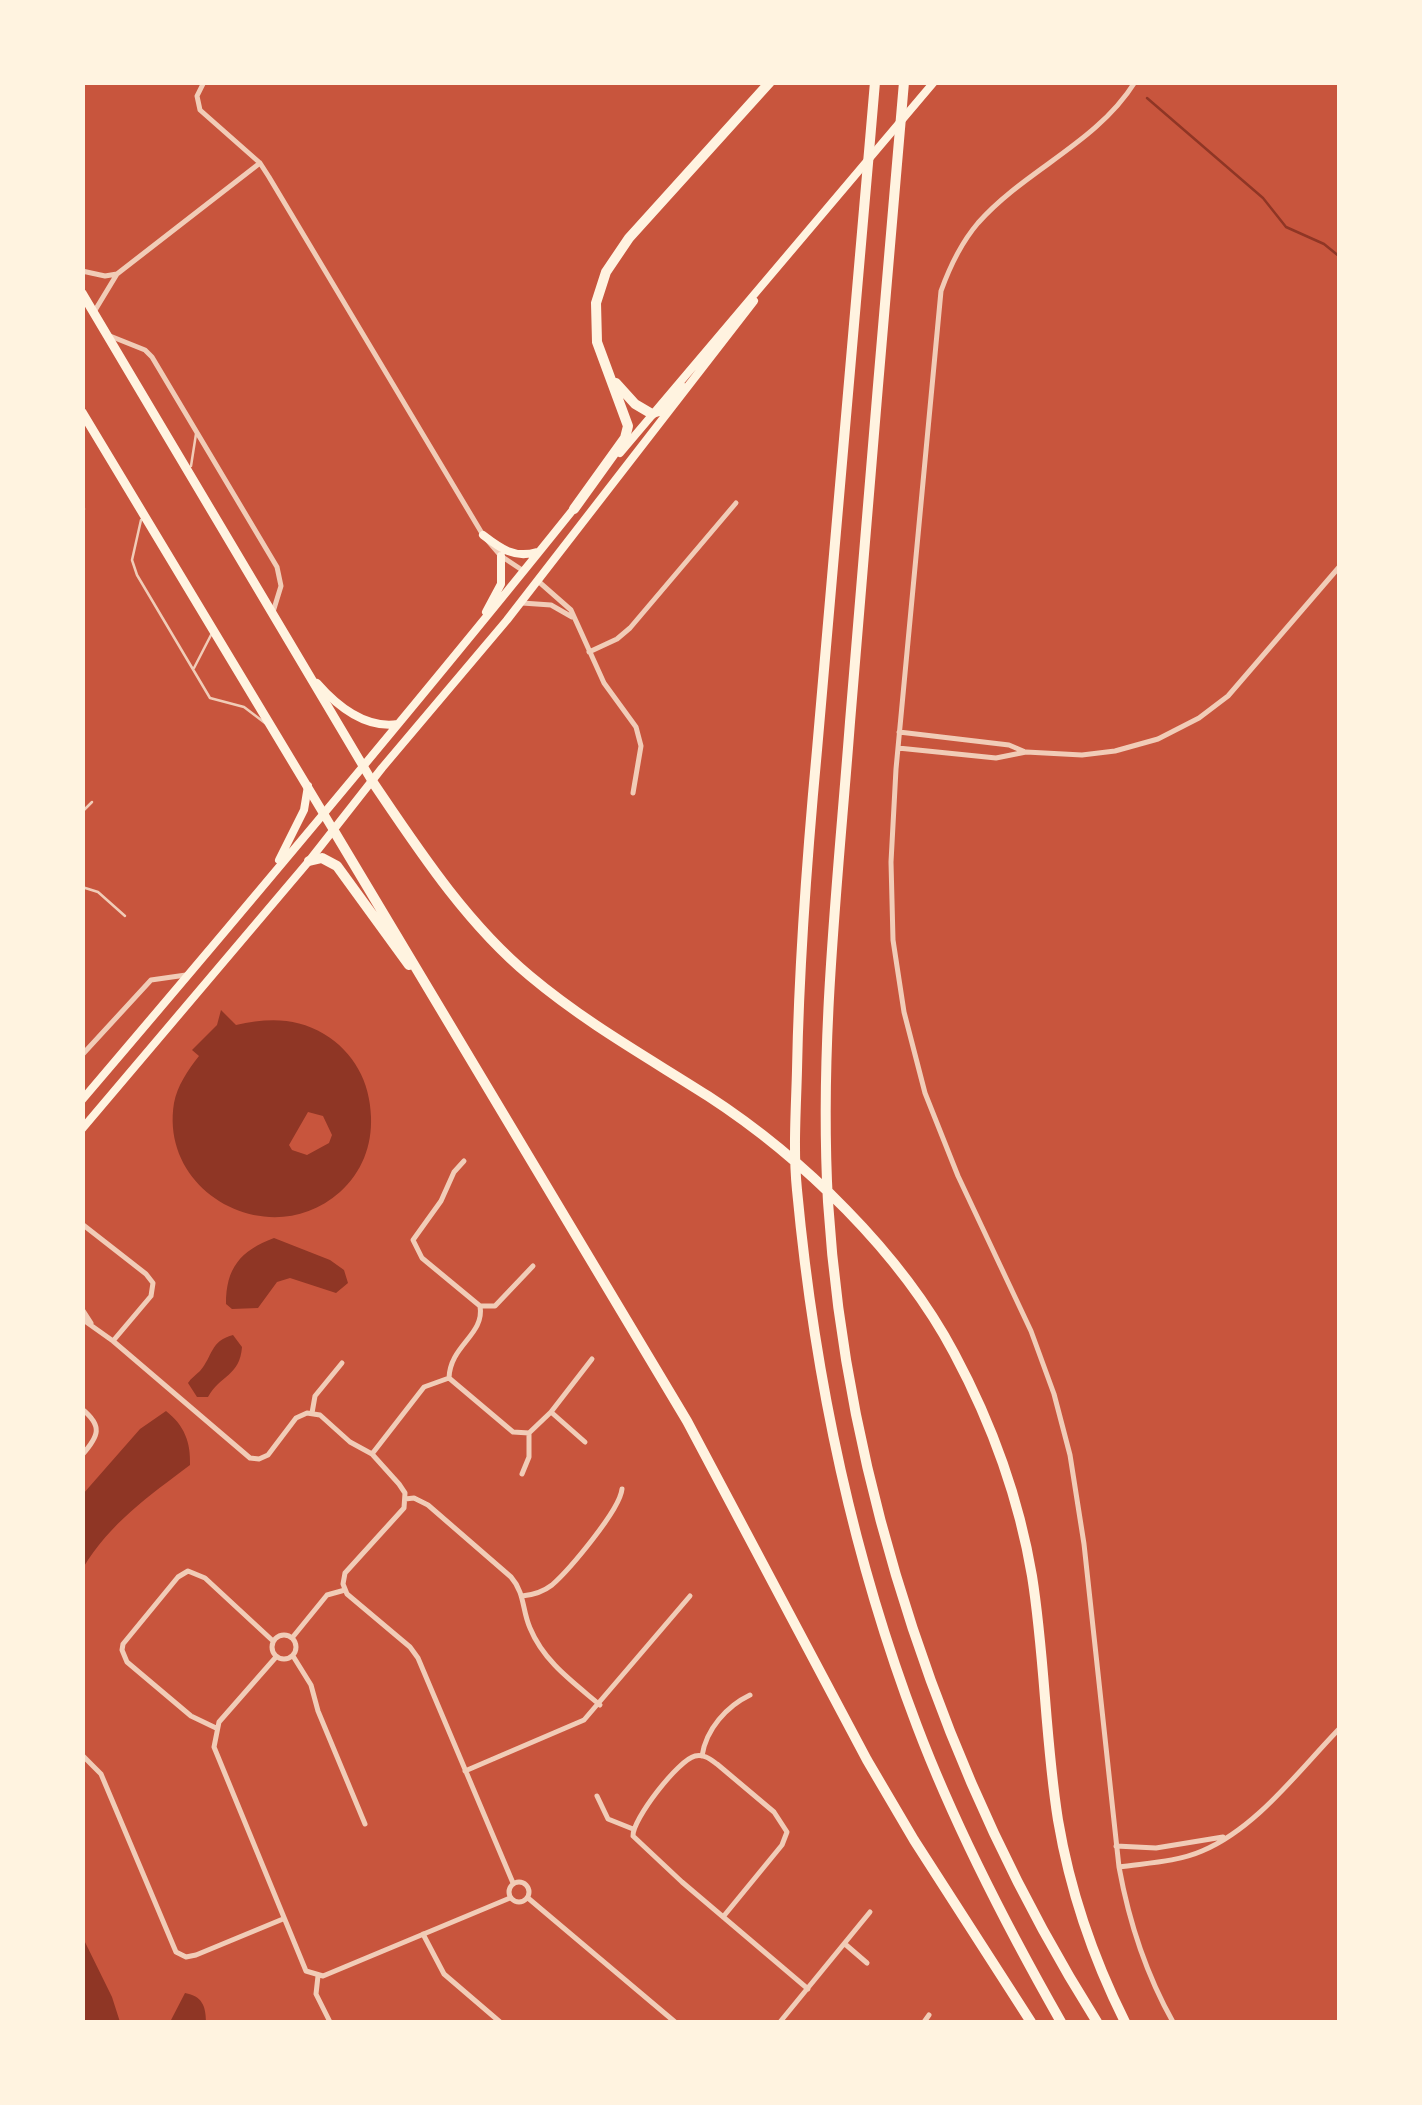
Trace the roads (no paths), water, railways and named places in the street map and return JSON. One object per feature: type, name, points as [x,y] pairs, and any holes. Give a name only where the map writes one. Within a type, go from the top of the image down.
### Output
[{"type":"highway","points":[[574,509],[628,430],[628,420],[597,342],[595,315],[601,284],[612,260],[770,82]]},
{"type":"highway","points":[[875,82],[807,860],[798,999],[796,1185],[826,1393],[850,1513],[886,1632],[918,1726],[964,1834],[1006,1922],[1061,2022]]},
{"type":"highway","points":[[904,82],[826,1040],[829,1206],[838,1293],[858,1412],[891,1552],[925,1667],[1010,1868],[1097,2022]]},
{"type":"highway","points":[[82,293],[372,781],[444,883],[528,975],[610,1036],[709,1097],[773,1143],[853,1218],[891,1260],[954,1351],[995,1442],[1010,1486],[1032,1574],[1053,1780],[1068,1866],[1092,1948],[1125,2022]]},
{"type":"highway","points":[[606,371],[635,404],[652,414]]},
{"type":"highway","points":[[82,412],[687,1421],[866,1760],[1032,2022]]},
{"type":"highway","points":[[309,861],[322,858],[337,866],[434,997]]},
{"type":"main road","points":[[82,1100],[324,815],[652,414],[934,82]]},
{"type":"main road","points":[[82,1129],[520,604],[780,265]]},
{"type":"main road","points":[[652,414],[662,410],[723,343]]},
{"type":"main road","points":[[483,535],[511,554],[542,550]]},
{"type":"main road","points":[[464,645],[500,590],[502,556]]},
{"type":"main road","points":[[524,572],[538,581]]},
{"type":"main road","points":[[308,672],[353,715],[378,725],[398,724]]},
{"type":"main road","points":[[275,869],[304,810],[308,786]]},
{"type":"main road","points":[[214,946],[228,958]]},
{"type":"main road","points":[[108,1070],[122,1082]]},
{"type":"street","points":[[204,82],[197,96],[200,110],[260,164],[483,535],[524,572]]},
{"type":"street","points":[[1135,82],[1121,104],[1092,134],[979,222],[950,266],[942,291],[899,732],[891,862],[893,940],[904,1012],[925,1093],[940,1134],[1031,1330],[1070,1455],[1084,1544],[1119,1868],[1152,1982],[1173,2022]]},
{"type":"street","points":[[94,312],[116,274],[260,164]]},
{"type":"street","points":[[82,271],[116,274]]},
{"type":"street","points":[[107,335],[145,350],[152,357],[277,567],[280,586],[272,613]]},
{"type":"street","points":[[589,652],[630,628],[736,503]]},
{"type":"street","points":[[898,748],[996,758],[1026,752],[1115,751],[1158,739],[1199,718],[1228,696],[1340,566]]},
{"type":"street","points":[[538,581],[564,601],[604,684],[639,735],[640,755],[633,793]]},
{"type":"street","points":[[520,604],[551,605],[575,618]]},
{"type":"street","points":[[899,732],[1009,745],[1026,752]]},
{"type":"street","points":[[82,1055],[152,980],[189,975]]},
{"type":"street","points":[[464,1161],[413,1240],[422,1258],[480,1306],[495,1306],[533,1266]]},
{"type":"street","points":[[82,1224],[146,1274],[152,1284],[151,1296],[114,1341]]},
{"type":"street","points":[[449,1378],[452,1358],[480,1323],[480,1306]]},
{"type":"street","points":[[82,1309],[91,1323],[250,1458],[268,1455],[293,1420],[312,1413],[324,1417],[350,1442],[372,1454],[402,1488],[405,1499],[396,1518],[345,1572],[345,1590],[414,1652],[514,1883]]},
{"type":"street","points":[[82,1320],[91,1323]]},
{"type":"street","points":[[522,1474],[529,1457],[529,1433],[592,1360]]},
{"type":"street","points":[[312,1413],[315,1396],[342,1364]]},
{"type":"street","points":[[449,1378],[512,1432],[529,1433]]},
{"type":"street","points":[[372,1454],[424,1387],[449,1378]]},
{"type":"street","points":[[82,1409],[98,1427],[95,1440],[82,1455]]},
{"type":"street","points":[[550,1412],[585,1442]]},
{"type":"street","points":[[522,1596],[540,1592],[555,1582],[614,1511],[622,1489]]},
{"type":"street","points":[[405,1499],[414,1498],[428,1505],[521,1588],[527,1621],[543,1653],[600,1705]]},
{"type":"street","points":[[216,1728],[191,1716],[127,1662],[124,1644],[178,1577],[188,1571],[205,1578],[274,1641]]},
{"type":"street","points":[[292,1638],[327,1594],[345,1590]]},
{"type":"street","points":[[465,1771],[576,1726],[600,1705],[690,1596]]},
{"type":"street","points":[[280,1635],[292,1638],[297,1649],[293,1656],[282,1660],[272,1649],[274,1641],[280,1635]]},
{"type":"street","points":[[276,1656],[216,1728],[214,1738],[216,1757],[306,1971],[318,1976],[510,1898],[519,1902],[528,1898]]},
{"type":"street","points":[[293,1656],[311,1685],[318,1711],[366,1824]]},
{"type":"street","points":[[702,1756],[712,1729],[736,1702],[750,1695]]},
{"type":"street","points":[[1119,1868],[1205,1850],[1256,1814],[1340,1728]]},
{"type":"street","points":[[82,1755],[101,1774],[176,1952],[186,1957],[196,1955],[283,1919]]},
{"type":"street","points":[[632,1829],[638,1816],[692,1757],[702,1756],[774,1812],[787,1832],[782,1845],[722,1917]]},
{"type":"street","points":[[596,1796],[608,1818],[632,1829],[637,1842],[808,1988]]},
{"type":"street","points":[[1116,1846],[1156,1848],[1226,1836]]},
{"type":"street","points":[[510,1898],[508,1892],[514,1883],[528,1886],[528,1898],[675,2022]]},
{"type":"street","points":[[780,2022],[870,1912]]},
{"type":"street","points":[[423,1934],[444,1974],[500,2022]]},
{"type":"street","points":[[845,1944],[868,1963]]},
{"type":"street","points":[[318,1976],[316,1994],[330,2022]]},
{"type":"street","points":[[924,2022],[929,2015]]},
{"type":"lane","points":[[189,473],[196,432]]},
{"type":"lane","points":[[143,511],[132,560],[137,576],[210,698],[244,707],[274,730]]},
{"type":"lane","points":[[193,669],[215,629]]},
{"type":"lane","points":[[82,812],[92,802]]},
{"type":"lane","points":[[82,886],[98,892],[126,916]]},
{"type":"waterway","points":[[1147,98],[1263,198],[1286,227],[1324,244],[1340,257]]}]
